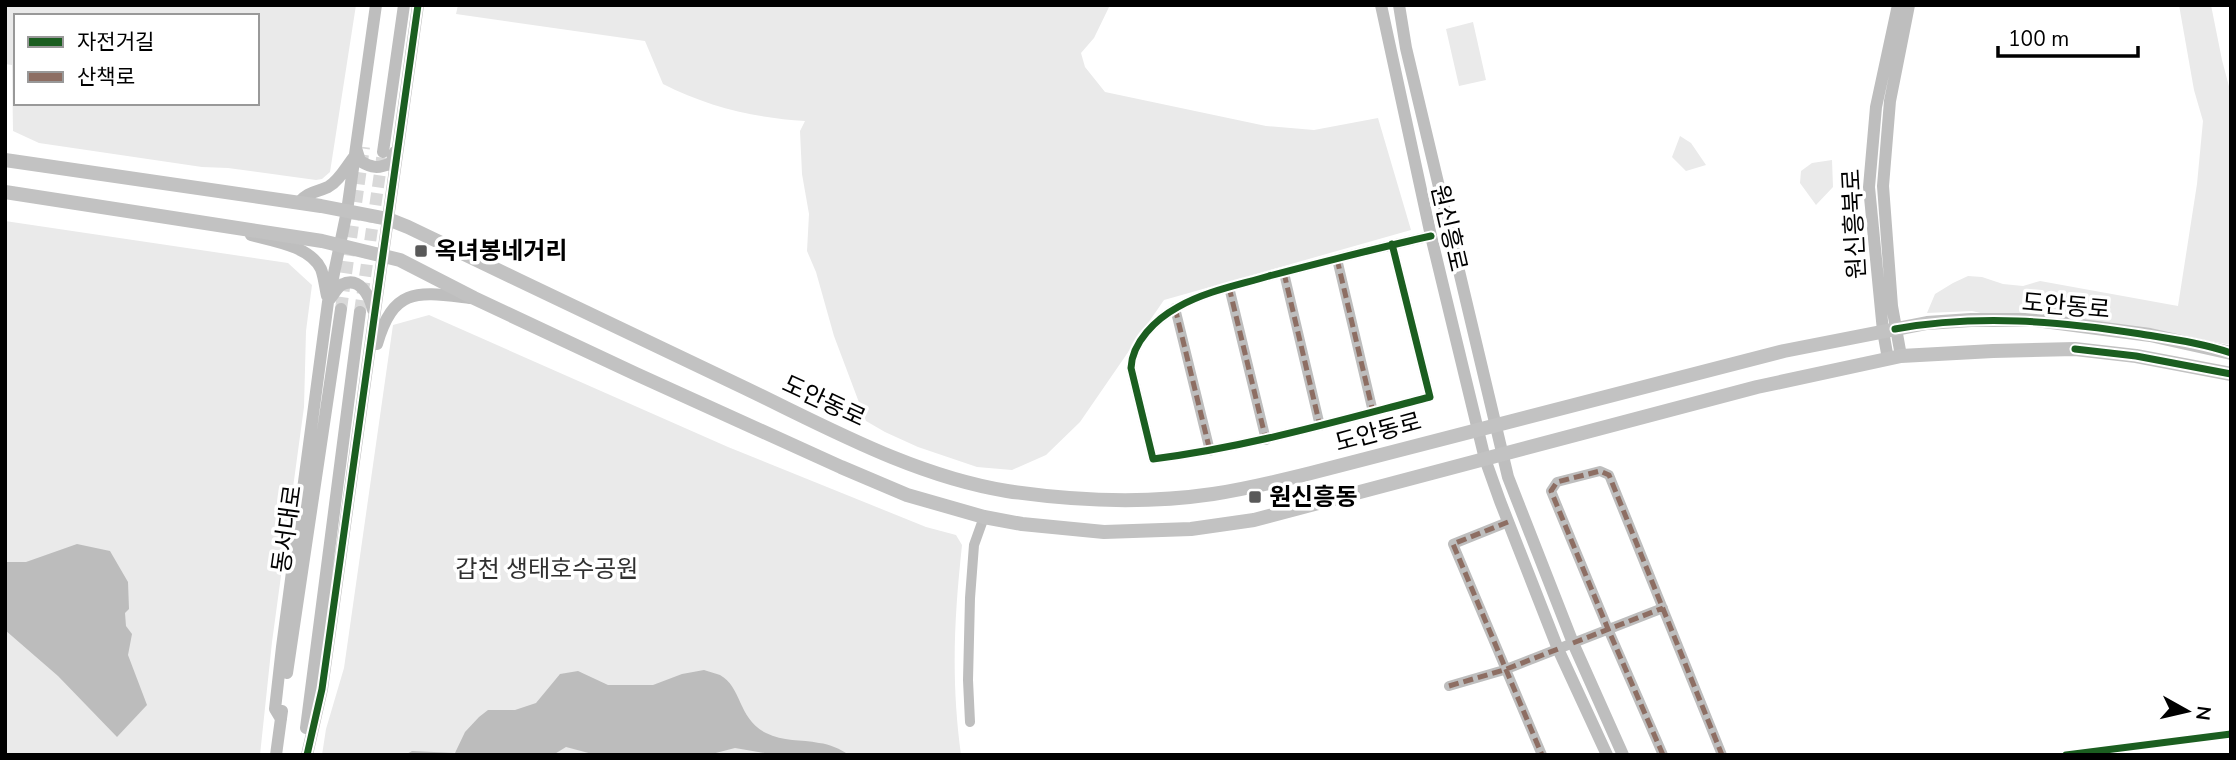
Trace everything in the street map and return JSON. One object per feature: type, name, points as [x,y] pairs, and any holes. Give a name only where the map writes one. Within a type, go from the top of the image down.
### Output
[{"type":"main road","name":"도안동로","points":[[5,160],[299,203],[388,219],[861,444],[916,466],[1005,491],[1063,498],[1158,500],[1213,494],[1311,473],[1784,351],[1927,323],[2036,320],[2150,335],[2231,352]]},
{"type":"main road","name":"도안동로","points":[[5,192],[340,244],[382,254],[906,495],[984,517],[1078,530],[1147,532],[1237,523],[1292,511],[1757,387],[1895,358],[2075,349],[2136,356],[2231,374]]},
{"type":"street","points":[[376,5],[356,150],[360,161],[370,167],[381,168],[391,163],[399,142]]},
{"type":"street","points":[[281,719],[275,709],[328,302],[384,5]]},
{"type":"street","points":[[383,152],[404,5]]},
{"type":"street","points":[[307,755],[310,723],[322,689],[418,5]]},
{"type":"street","name":"원신흥로","points":[[1381,5],[1431,236],[1485,459],[1558,649],[1607,755]]},
{"type":"street","name":"원신흥로","points":[[1399,5],[1406,48],[1501,455],[1573,643],[1623,755]]},
{"type":"street","name":"원신흥북로","points":[[1895,358],[1869,187],[1876,107],[1898,5]]},
{"type":"street","name":"원신흥북로","points":[[1889,330],[1883,186],[1890,101],[1909,5]]},
{"type":"street","points":[[299,203],[306,194],[328,186],[339,177],[358,147]]},
{"type":"street","points":[[221,225],[301,251],[317,262],[322,272],[328,302]]},
{"type":"street","points":[[1392,244],[1430,397],[1266,440],[1210,452],[1153,459],[1131,368],[1132,354],[1152,326],[1175,308],[1229,287],[1392,244],[1431,236]]},
{"type":"street","points":[[1337,259],[1373,412]]},
{"type":"street","points":[[1284,273],[1320,426]]},
{"type":"street","points":[[328,302],[340,286],[358,285],[369,296],[374,317]]},
{"type":"street","points":[[1229,287],[1266,440]]},
{"type":"street","points":[[367,378],[387,317],[398,303],[418,295],[474,298]]},
{"type":"street","points":[[1175,308],[1210,452]]},
{"type":"street","name":"동서대로","points":[[276,755],[341,309]]},
{"type":"street","name":"동서대로","points":[[301,755],[310,723],[360,312]]},
{"type":"street","points":[[1663,755],[1551,491],[1557,482],[1600,471],[1609,475],[1722,755]]},
{"type":"street","points":[[970,722],[968,653],[971,584],[976,537],[984,517]]},
{"type":"street","points":[[1508,522],[1453,544],[1542,755]]},
{"type":"street","points":[[1449,686],[1504,670],[1663,608]]},
{"type":"green space","points":[[5,5],[356,5],[330,172],[322,179],[202,167],[39,143],[13,131],[12,65],[5,64]]},
{"type":"green space","points":[[458,5],[1110,5],[1094,38],[1081,53],[1085,67],[1105,92],[1266,126],[1314,130],[1378,118],[1411,230],[1164,300],[1080,422],[1046,455],[1012,470],[977,467],[918,447],[866,421],[834,336],[816,272],[807,251],[809,214],[802,174],[800,131],[805,121],[732,110],[663,84],[645,41],[456,14]]},
{"type":"green space","points":[[2179,5],[2211,5],[2231,94],[2231,345],[2138,327],[2078,319],[1989,315],[1972,311],[1927,313],[1935,294],[1968,276],[2023,286],[2040,281],[2178,306],[2197,184],[2203,121],[2194,90]]},
{"type":"green space","points":[[1473,22],[1486,80],[1459,86],[1446,29]]},
{"type":"green space","points":[[1680,136],[1691,143],[1706,165],[1686,171],[1672,157]]},
{"type":"green space","points":[[1832,160],[1833,187],[1816,205],[1800,183],[1801,171],[1812,163]]},
{"type":"green space","points":[[5,221],[288,263],[312,285],[306,331],[304,407],[272,642],[260,755],[5,755]]},
{"type":"green space","name":"갑천 생태호수공원","points":[[429,315],[728,447],[926,527],[956,535],[962,545],[955,650],[961,755],[322,755],[326,729],[344,668],[393,325]]},
{"type":"shaded area","points":[[77,544],[110,551],[128,582],[129,609],[125,613],[126,626],[132,634],[128,655],[147,705],[117,737],[58,676],[5,630],[5,562],[26,562]]},
{"type":"shaded area","points":[[704,670],[727,680],[750,720],[766,733],[785,739],[827,744],[849,755],[776,755],[735,748],[708,755],[596,755],[566,747],[553,755],[405,755],[412,751],[455,753],[465,732],[488,710],[515,710],[536,703],[560,674],[578,671],[608,685],[653,685],[682,674]]},
{"type":"tunnel","points":[[341,309],[364,147]]},
{"type":"tunnel","points":[[360,312],[383,152]]},
{"type":"marked path","points":[[1337,259],[1373,412]]},
{"type":"marked path","points":[[1284,273],[1320,426]]},
{"type":"marked path","points":[[1229,287],[1266,440]]},
{"type":"marked path","points":[[1175,308],[1210,451]]},
{"type":"marked path","points":[[1663,755],[1551,491],[1557,482],[1600,471],[1609,475],[1722,755]]},
{"type":"marked path","points":[[1508,522],[1453,544],[1542,755]]},
{"type":"marked path","points":[[1573,643],[1663,608]]},
{"type":"marked path","points":[[1449,686],[1504,670],[1558,649]]},
{"type":"cycle path","points":[[307,755],[322,689],[418,5]]},
{"type":"cycle path","points":[[1392,244],[1430,397],[1258,440],[1153,459],[1131,368],[1132,358],[1141,340],[1162,318],[1189,301],[1223,289],[1330,260],[1391,245],[1411,241],[1431,236]]},
{"type":"cycle path","points":[[1895,329],[1956,322],[2049,323],[2110,329],[2198,344],[2231,353]]},
{"type":"cycle path","points":[[2075,349],[2136,356],[2231,374]]},
{"type":"cycle path","points":[[2066,755],[2231,734]]},
{"type":"place","name":"옥녀봉네거리","points":[[421,251]]},
{"type":"place","name":"원신흥동","points":[[1255,497]]}]
